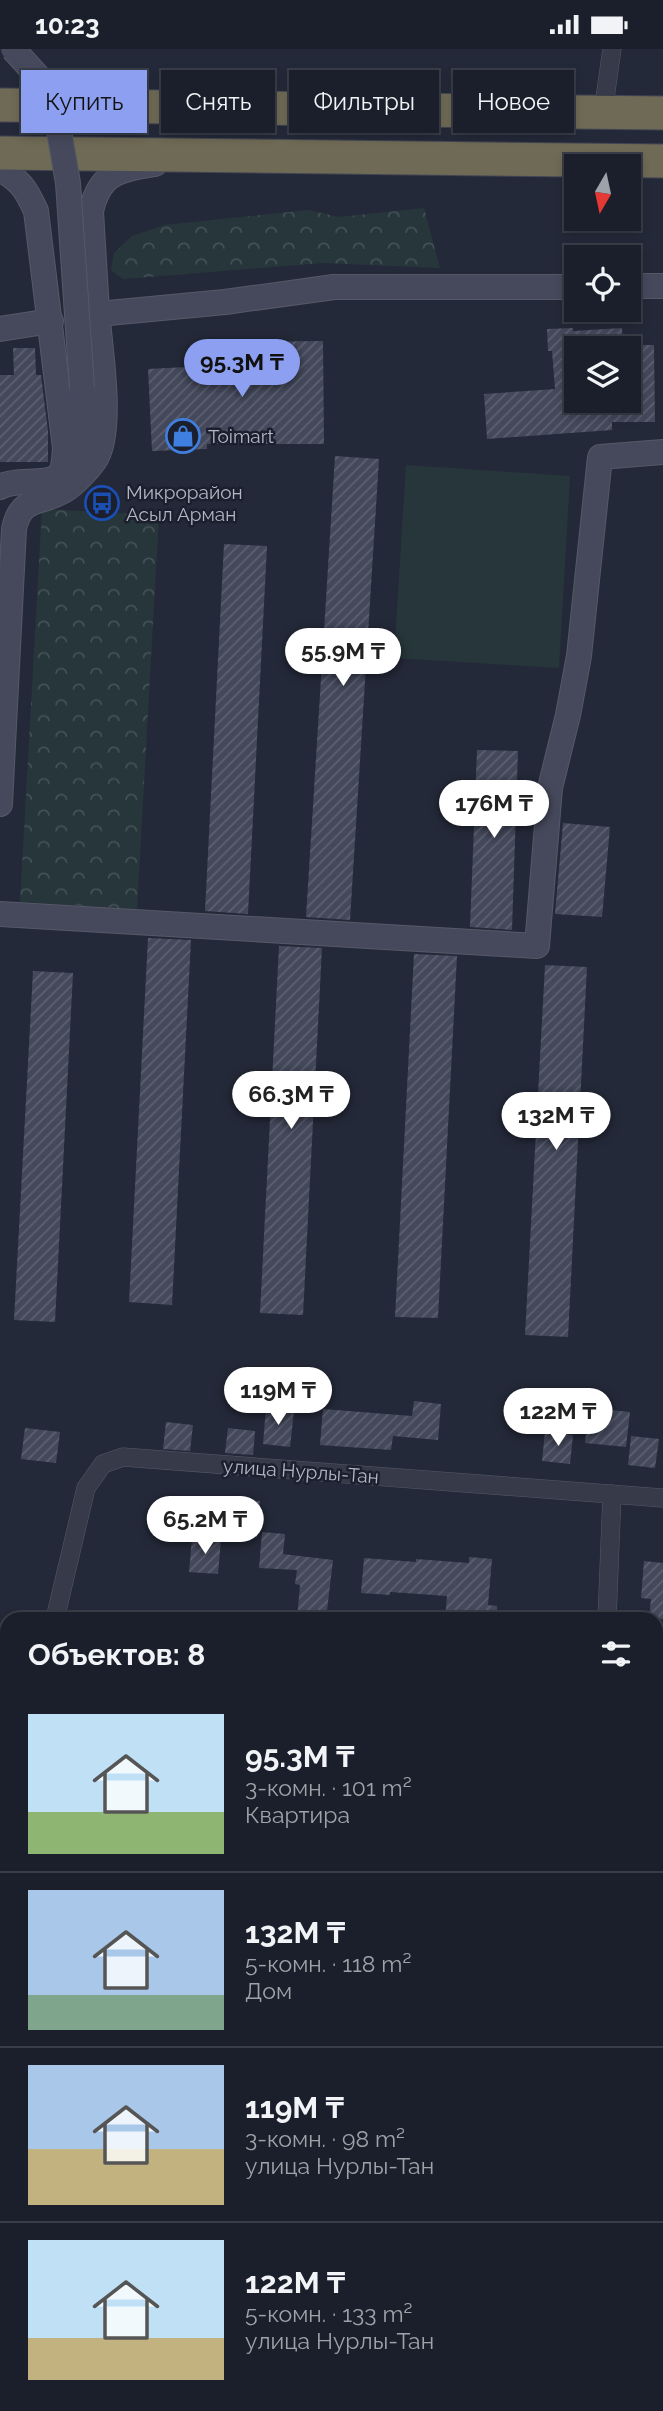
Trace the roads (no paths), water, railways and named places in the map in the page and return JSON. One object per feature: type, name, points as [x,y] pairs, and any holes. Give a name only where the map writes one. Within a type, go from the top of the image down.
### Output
[{"type":"highway","points":[[0,105],[663,113]]},
{"type":"highway","points":[[0,153],[663,161]]},
{"type":"street","points":[[13,49],[42,81],[58,125],[68,183],[88,469]]},
{"type":"street","points":[[603,112],[612,49]]},
{"type":"street","points":[[0,804],[13,529],[16,517],[19,510],[28,503],[65,490],[97,458],[100,447],[105,408],[91,211],[96,191],[109,176],[128,169],[202,156]]},
{"type":"street","points":[[0,169],[18,179],[36,211],[65,448],[63,467],[59,475],[51,479],[8,483],[0,487]]},
{"type":"street","points":[[641,286],[663,286]]},
{"type":"street","points":[[98,314],[225,302],[334,287],[564,287]]},
{"type":"street","points":[[0,328],[51,321]]},
{"type":"street","points":[[0,914],[537,946],[550,788],[579,656],[600,457],[663,452]]},
{"type":"street","name":"улица Нурлы-Тан","points":[[57,1612],[86,1488],[103,1464],[123,1457],[663,1498]]},
{"type":"street","points":[[607,1612],[612,1494]]},
{"type":"place","name":"Toimart","points":[[183,436]]},
{"type":"place","name":"Микрорайон Асыл Арман","points":[[102,503]]}]
